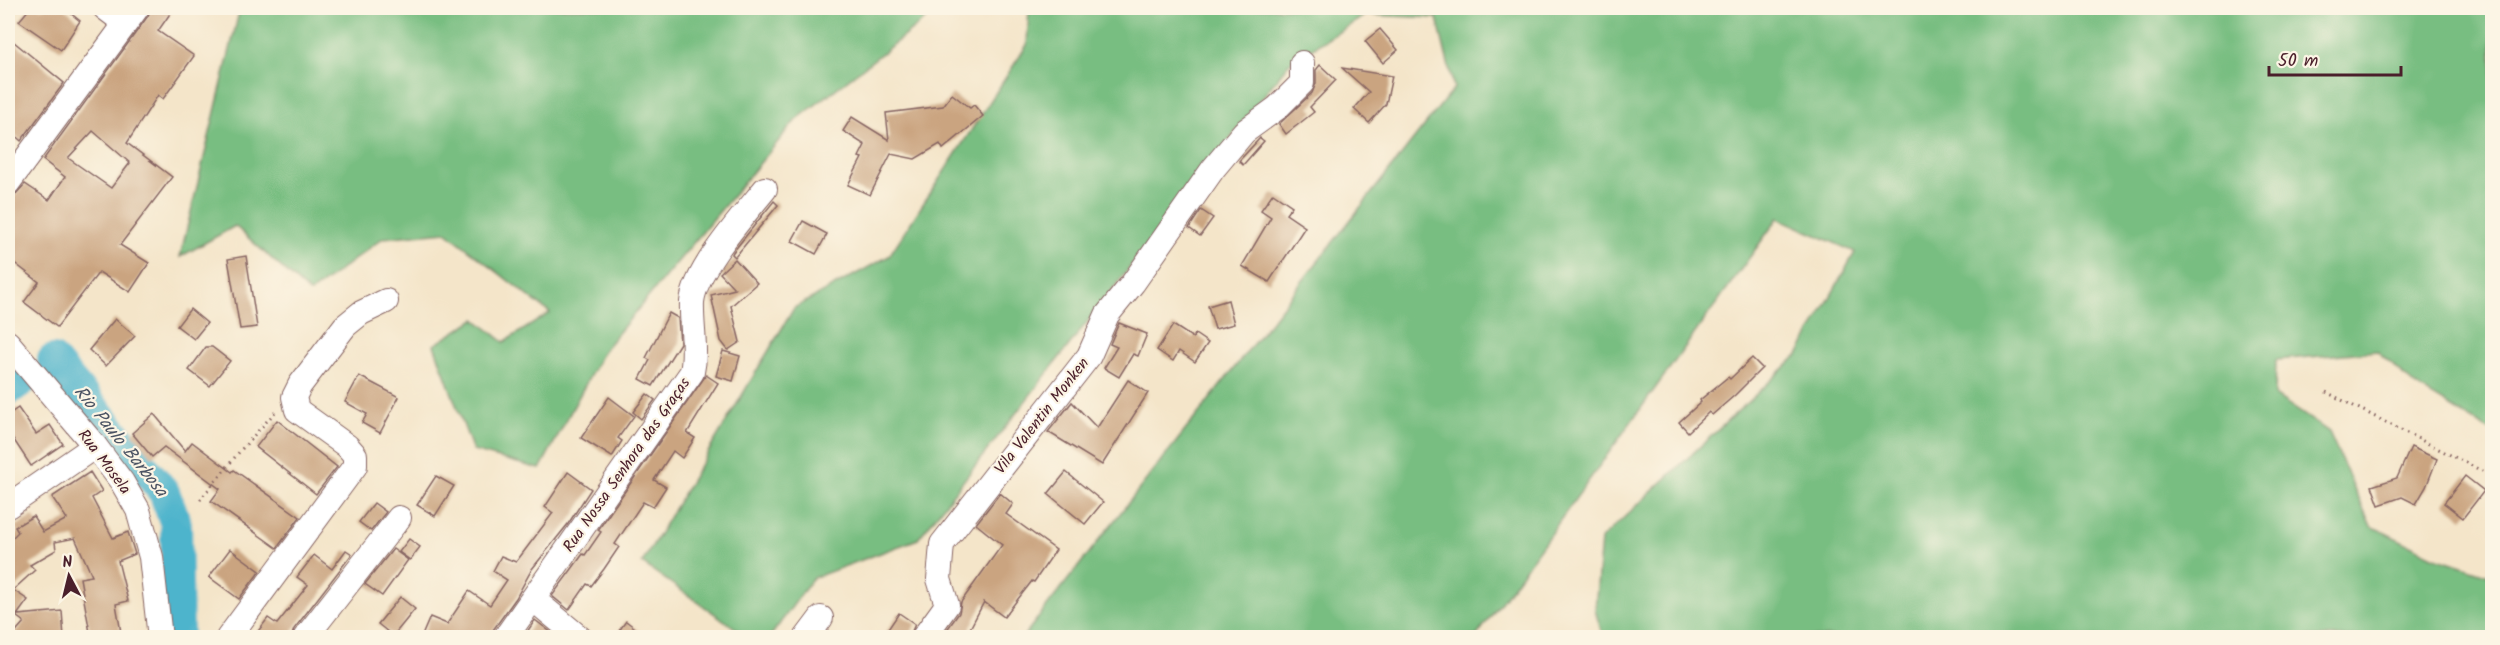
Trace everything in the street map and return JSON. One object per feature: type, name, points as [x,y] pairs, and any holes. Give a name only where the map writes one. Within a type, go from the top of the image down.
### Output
[{"type":"street","points":[[8,183],[131,15],[105,8]]},
{"type":"street","name":"Vila Valentin Monken","points":[[923,638],[947,605],[939,579],[942,544],[1089,356],[1107,315],[1133,283],[1213,169],[1244,132],[1277,108],[1302,83],[1302,63]]},
{"type":"street","name":"Rua Nossa Senhora das Graças","points":[[505,638],[692,372],[695,358],[692,300],[694,294],[706,268],[733,227],[765,189]]},
{"type":"street","points":[[228,638],[355,466],[355,455],[347,446],[297,410],[294,397],[300,385],[345,326],[361,313],[386,301]]},
{"type":"street","name":"Rua Mosela","points":[[8,343],[95,446],[122,482],[138,510],[151,557],[160,638]]},
{"type":"street","points":[[8,506],[95,446]]},
{"type":"street","points":[[306,638],[399,518]]},
{"type":"street","points":[[533,599],[580,638]]},
{"type":"street","points":[[806,638],[821,618]]},
{"type":"path","points":[[2326,392],[2493,476]]},
{"type":"path","points":[[200,500],[277,410]]},
{"type":"green space","points":[[240,8],[940,8],[796,120],[604,350],[540,469],[473,451],[434,345],[475,319],[504,342],[550,313],[446,232],[383,238],[310,293],[235,226],[180,257]]},
{"type":"green space","points":[[1029,8],[2492,8],[2492,432],[2416,386],[2377,351],[2276,360],[2275,395],[2329,432],[2371,526],[2435,557],[2492,576],[2492,637],[1603,637],[1595,610],[1601,539],[1798,355],[1855,252],[1778,218],[1476,637],[1023,637],[1454,88],[1437,18],[1366,15],[1290,62],[918,539],[813,578],[770,637],[748,637],[642,563],[794,308],[889,256],[1027,45]]},
{"type":"building","points":[[30,8],[64,8],[80,21],[61,50],[19,21]]},
{"type":"building","points":[[151,8],[174,8],[158,31],[194,56],[163,99],[158,95],[127,143],[172,177],[120,245],[149,263],[130,292],[99,272],[57,327],[24,302],[39,282],[8,258],[8,197],[14,196],[25,184],[49,200],[65,177],[43,160],[148,16]],"holes":[[[93,131],[130,163],[111,188],[68,158]]]},
{"type":"building","points":[[1380,29],[1398,50],[1383,63],[1365,41]]},
{"type":"building","points":[[8,37],[64,83],[21,141],[8,129]]},
{"type":"building","points":[[1320,65],[1336,80],[1310,107],[1314,112],[1286,134],[1279,124],[1312,93],[1316,83],[1316,70]]},
{"type":"building","points":[[1342,68],[1392,76],[1386,104],[1369,123],[1354,109],[1369,92]]},
{"type":"building","points":[[952,94],[970,108],[974,105],[983,116],[943,149],[940,144],[915,159],[891,154],[870,195],[848,185],[862,158],[859,157],[865,145],[843,131],[852,117],[889,140],[886,113],[943,106]]},
{"type":"building","points":[[1260,138],[1264,141],[1243,165],[1239,161]]},
{"type":"building","points":[[1273,193],[1292,206],[1286,214],[1305,227],[1269,282],[1242,266],[1271,217],[1261,210]]},
{"type":"building","points":[[774,201],[778,205],[735,257],[733,252]]},
{"type":"building","points":[[1201,210],[1213,218],[1200,236],[1189,228]]},
{"type":"building","points":[[803,221],[827,234],[816,254],[792,241]]},
{"type":"building","points":[[246,256],[257,327],[240,329],[228,259]]},
{"type":"building","points":[[735,259],[757,283],[731,306],[740,342],[728,350],[721,341],[711,295],[735,289],[720,273]]},
{"type":"building","points":[[1228,300],[1234,324],[1215,329],[1208,306]]},
{"type":"building","points":[[190,309],[207,323],[194,339],[177,326]]},
{"type":"building","points":[[669,313],[678,318],[680,343],[653,386],[640,379],[650,360],[646,358]]},
{"type":"building","points":[[115,319],[135,336],[106,366],[89,350]]},
{"type":"building","points":[[1119,323],[1147,334],[1138,356],[1133,354],[1119,377],[1104,368],[1117,347],[1110,344]]},
{"type":"building","points":[[1173,325],[1193,338],[1195,334],[1208,343],[1195,362],[1179,351],[1173,361],[1157,350]]},
{"type":"building","points":[[206,347],[212,347],[230,361],[210,386],[189,370]]},
{"type":"building","points":[[723,351],[740,356],[733,381],[716,376]]},
{"type":"building","points":[[1752,358],[1762,368],[1712,415],[1709,412],[1688,432],[1679,422],[1701,402],[1700,400],[1728,377],[1730,379]]},
{"type":"building","points":[[706,375],[718,383],[687,433],[695,438],[682,458],[673,451],[654,480],[666,487],[653,507],[643,502],[615,544],[619,547],[604,569],[591,586],[587,584],[569,610],[552,596],[583,554],[585,555],[601,532],[598,530]]},
{"type":"building","points":[[359,376],[399,397],[380,433],[362,423],[367,414],[345,402]]},
{"type":"building","points":[[1128,380],[1148,393],[1102,465],[1048,432],[1072,402],[1097,428]]},
{"type":"building","points":[[647,394],[655,400],[641,419],[633,412]]},
{"type":"building","points":[[609,397],[634,416],[618,438],[622,441],[612,457],[581,438]]},
{"type":"building","points":[[18,408],[36,434],[50,425],[63,444],[31,466],[8,431],[8,415]]},
{"type":"building","points":[[154,414],[185,451],[192,442],[232,472],[234,470],[300,517],[277,548],[211,501],[220,489],[164,447],[152,457],[132,433]]},
{"type":"building","points":[[277,420],[337,467],[316,494],[256,447]]},
{"type":"building","points":[[2411,447],[2437,459],[2426,487],[2416,504],[2402,497],[2379,505],[2372,486],[2397,478]]},
{"type":"building","points":[[90,472],[102,491],[92,498],[113,538],[128,532],[135,554],[118,561],[128,601],[116,604],[122,638],[91,638],[80,578],[92,576],[75,538],[55,542],[56,550],[30,565],[35,570],[13,590],[28,600],[17,615],[62,611],[64,638],[10,638],[24,622],[8,610],[8,542],[18,532],[15,527],[33,516],[43,532],[67,519],[52,497]]},
{"type":"building","points":[[568,472],[591,489],[568,524],[532,569],[516,598],[493,630],[491,638],[421,638],[430,617],[447,624],[469,591],[490,605],[507,580],[493,571],[501,556],[516,562],[553,513],[545,507]]},
{"type":"building","points":[[1066,472],[1103,502],[1085,524],[1048,494]]},
{"type":"building","points":[[436,476],[454,486],[435,516],[417,505]]},
{"type":"building","points":[[2465,476],[2484,491],[2463,518],[2444,503]]},
{"type":"building","points":[[1000,493],[1013,504],[1006,514],[1056,550],[1034,582],[1032,581],[1004,617],[984,602],[965,638],[941,638],[959,613],[961,602],[1002,545],[976,524]]},
{"type":"building","points":[[374,503],[386,512],[371,531],[359,522]]},
{"type":"building","points":[[409,539],[420,547],[410,560],[399,552]]},
{"type":"building","points":[[230,549],[260,571],[239,599],[209,577]]},
{"type":"building","points":[[393,549],[408,560],[382,596],[365,584]]},
{"type":"building","points":[[346,550],[352,554],[294,629],[291,638],[253,638],[268,618],[277,624],[308,585],[297,577],[314,555],[332,569]]},
{"type":"building","points":[[400,597],[415,609],[393,636],[378,624]]},
{"type":"building","points":[[899,613],[915,624],[909,638],[882,638]]},
{"type":"building","points":[[535,620],[553,634],[551,638],[523,638]]},
{"type":"building","points":[[626,621],[648,638],[614,638]]},
{"type":"waterway","name":"Rio Paulo Barbosa","points":[[53,360],[164,492],[176,524],[178,638]]},
{"type":"waterway","name":"Rio Paulo Barbosa","points":[[8,390],[25,378]]}]
